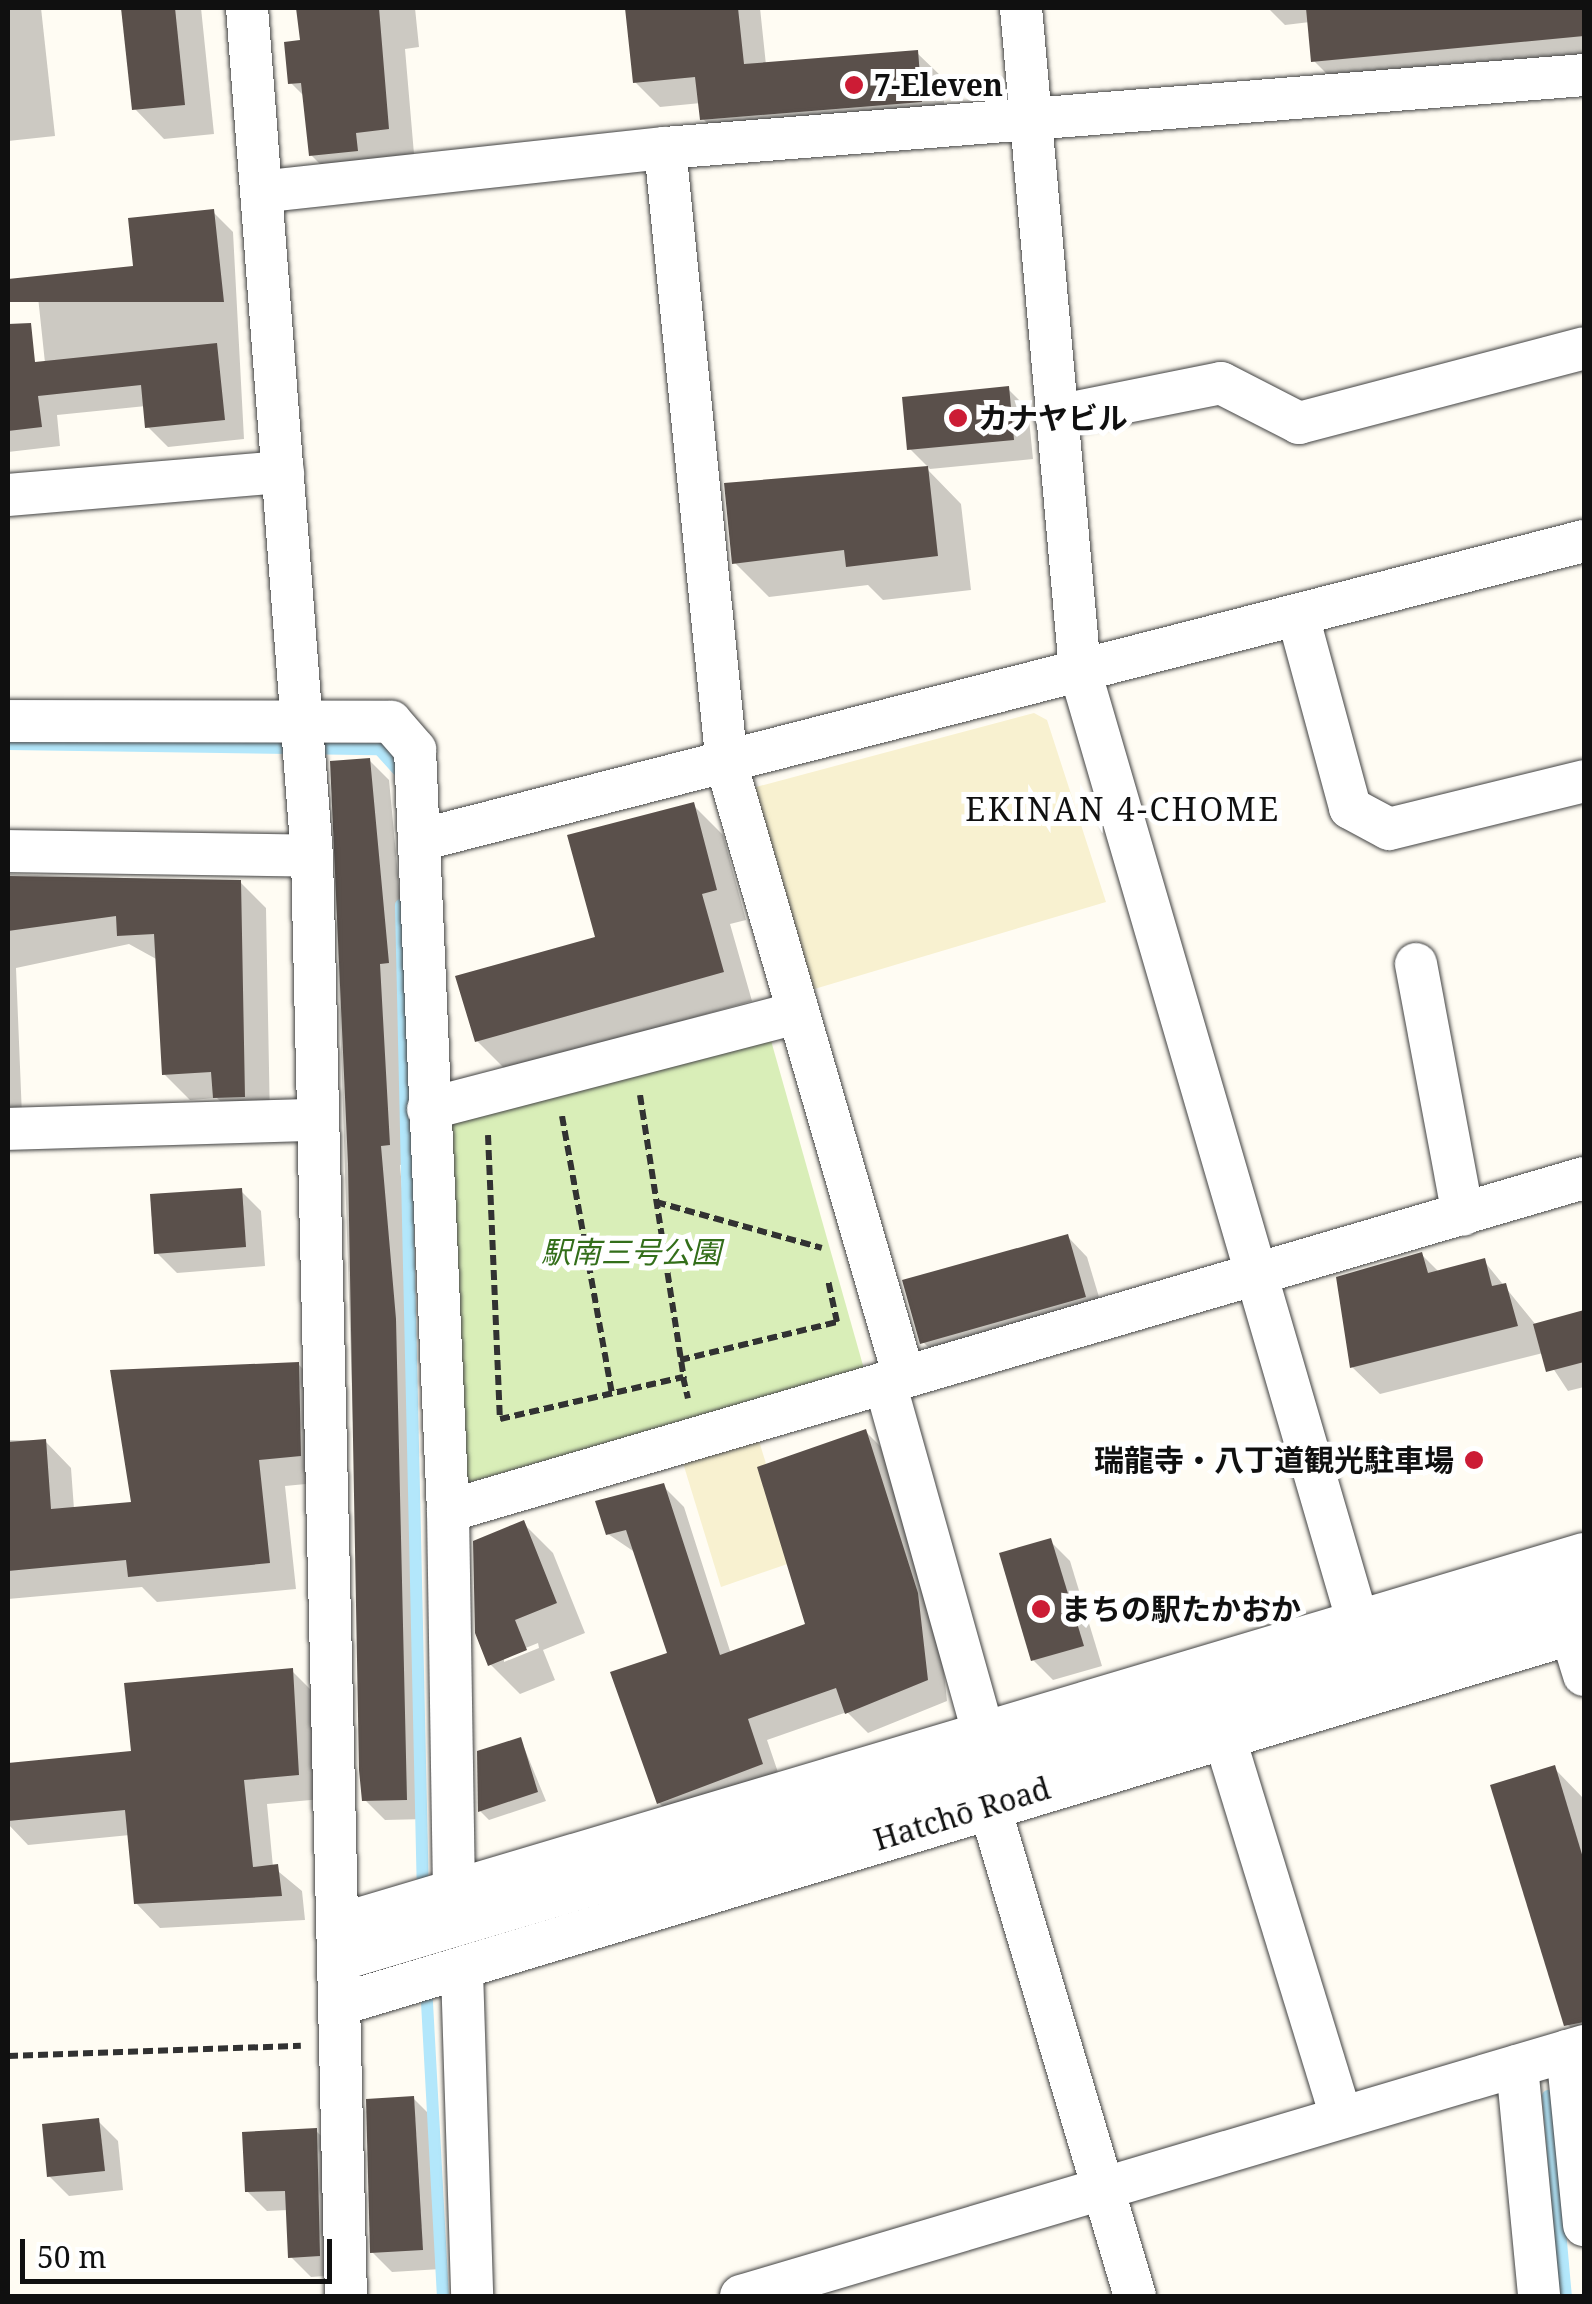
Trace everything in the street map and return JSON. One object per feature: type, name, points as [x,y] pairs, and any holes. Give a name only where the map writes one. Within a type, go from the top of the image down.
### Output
[{"type":"street","points":[[247,8],[268,191],[283,472],[312,856],[312,1120],[342,1942],[346,2296]]},
{"type":"street","points":[[1021,8],[1028,123],[1080,671],[1363,1623],[1378,1691]]},
{"type":"street","points":[[268,191],[665,148],[1028,123],[1584,74]]},
{"type":"street","points":[[665,148],[728,766],[894,1380],[983,1732]]},
{"type":"street","points":[[1056,416],[1220,383],[1300,422],[1584,348]]},
{"type":"street","points":[[8,495],[283,472]]},
{"type":"street","points":[[424,839],[728,766],[1584,541]]},
{"type":"street","points":[[1298,616],[1350,808],[1389,829],[1584,781]]},
{"type":"street","points":[[8,722],[391,722],[415,750],[424,839],[428,1110],[448,1511],[454,1893]]},
{"type":"street","points":[[8,851],[312,856]]},
{"type":"street","points":[[1416,964],[1464,1214]]},
{"type":"street","points":[[428,1110],[794,1014]]},
{"type":"street","points":[[8,1129],[312,1120]]},
{"type":"street","points":[[448,1511],[1584,1178]]},
{"type":"street","points":[[342,1942],[454,1893],[1584,1554]]},
{"type":"street","points":[[342,1942],[1584,1592]]},
{"type":"street","points":[[1578,1631],[1584,1676]]},
{"type":"street","name":"Hatchō Road","points":[[342,2024],[462,1971],[989,1804],[1578,1631]]},
{"type":"street","points":[[1224,1736],[1340,2113]]},
{"type":"street","points":[[989,1804],[1135,2296]]},
{"type":"street","points":[[462,1971],[472,2296]]},
{"type":"street","points":[[741,2296],[825,2284],[1100,2183],[1576,2049],[1584,2226]]},
{"type":"street","points":[[1517,2066],[1538,2296]]},
{"type":"path","points":[[638,1079],[680,1360],[697,1438]]},
{"type":"path","points":[[560,1104],[612,1393]]},
{"type":"path","points":[[488,1128],[500,1419],[683,1378],[685,1385]]},
{"type":"path","points":[[656,1202],[822,1247],[837,1322],[680,1360]]},
{"type":"path","points":[[8,2056],[342,2024]]},
{"type":"shaded area","points":[[1034,713],[1047,720],[1106,902],[801,993],[746,802],[756,787]]},
{"type":"shaded area","points":[[755,1428],[796,1561],[721,1587],[679,1450]]},
{"type":"green space","name":"駅南三号公園","points":[[770,1037],[864,1369],[460,1485],[436,1119]]},
{"type":"building","points":[[121,8],[175,8],[185,105],[132,110]]},
{"type":"building","points":[[296,8],[379,8],[389,129],[356,133],[358,151],[309,156],[301,83],[288,84],[284,42],[300,40]]},
{"type":"building","points":[[625,8],[738,8],[744,64],[918,50],[922,102],[700,120],[695,77],[633,83]]},
{"type":"building","points":[[1306,8],[1584,8],[1584,36],[1311,62]]},
{"type":"building","points":[[214,209],[224,302],[8,302],[8,279],[133,266],[128,218]]},
{"type":"building","points":[[31,323],[35,362],[217,343],[225,420],[145,428],[141,385],[38,396],[42,427],[8,431],[8,324]]},
{"type":"building","name":"カナヤビル","points":[[1009,386],[1014,440],[907,450],[902,397]]},
{"type":"building","points":[[928,466],[938,556],[846,567],[844,550],[732,564],[724,483]]},
{"type":"building","points":[[370,758],[389,963],[380,964],[390,1145],[381,1146],[396,1319],[407,1800],[362,1801],[348,1164],[330,761]]},
{"type":"building","points":[[694,802],[717,890],[702,894],[724,972],[475,1042],[455,976],[595,937],[567,835]]},
{"type":"building","points":[[8,876],[241,880],[245,1097],[213,1098],[211,1072],[162,1075],[154,934],[117,936],[116,916],[8,931]]},
{"type":"building","points":[[242,1188],[246,1247],[154,1254],[150,1194]]},
{"type":"building","points":[[1068,1234],[1086,1297],[920,1344],[902,1280]]},
{"type":"building","points":[[1422,1252],[1428,1273],[1485,1258],[1492,1286],[1506,1283],[1518,1326],[1350,1368],[1336,1277]]},
{"type":"building","points":[[1584,1310],[1584,1362],[1546,1372],[1533,1324]]},
{"type":"building","points":[[299,1362],[301,1456],[259,1460],[270,1563],[128,1577],[126,1560],[8,1571],[8,1442],[46,1439],[51,1509],[131,1502],[110,1370]]},
{"type":"building","points":[[866,1429],[918,1593],[928,1680],[845,1714],[836,1688],[748,1719],[763,1764],[657,1804],[610,1672],[667,1653],[626,1530],[606,1535],[595,1501],[664,1483],[720,1655],[805,1624],[757,1467]]},
{"type":"building","points":[[524,1520],[557,1603],[515,1620],[527,1650],[488,1666],[475,1633],[473,1541]]},
{"type":"building","points":[[1051,1538],[1084,1646],[1031,1661],[999,1553]]},
{"type":"building","points":[[293,1668],[299,1775],[244,1780],[253,1867],[278,1864],[282,1896],[134,1904],[125,1810],[8,1821],[8,1763],[131,1751],[124,1683]]},
{"type":"building","points":[[521,1737],[538,1792],[478,1812],[477,1751]]},
{"type":"building","points":[[1555,1765],[1584,1861],[1584,2022],[1564,2026],[1490,1785]]},
{"type":"building","points":[[414,2096],[423,2250],[370,2253],[366,2099]]},
{"type":"building","points":[[99,2118],[105,2171],[47,2177],[42,2124]]},
{"type":"building","points":[[317,2128],[320,2256],[288,2258],[285,2191],[245,2192],[242,2132]]},
{"type":"waterway","points":[[8,744],[379,749],[398,770]]},
{"type":"waterway","points":[[401,905],[423,1895]]},
{"type":"waterway","points":[[426,1984],[443,2296]]},
{"type":"waterway","points":[[1548,2096],[1566,2296]]},
{"type":"place","name":"7-Eleven","points":[[854,85]]},
{"type":"place","name":"カナヤビル","points":[[958,418]]},
{"type":"place","name":"瑞龍寺・八丁道観光駐車場","points":[[1474,1460]]},
{"type":"place","name":"まちの駅たかおか","points":[[1041,1609]]},
{"type":"district","name":"EKINAN 4-CHOME","points":[[1123,809]]}]
